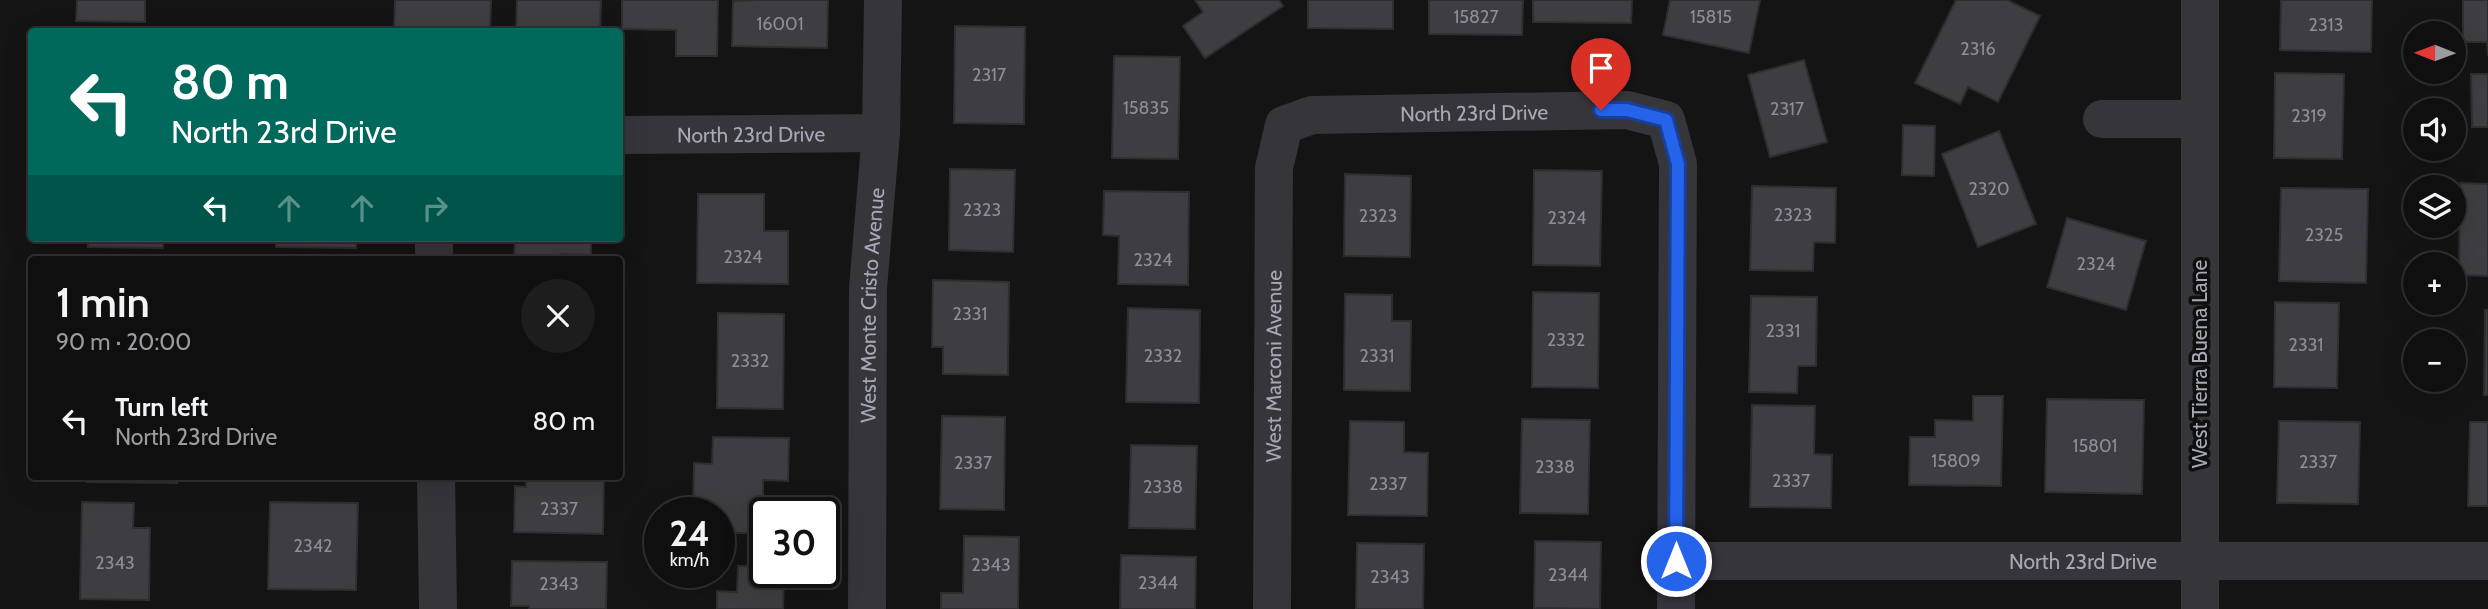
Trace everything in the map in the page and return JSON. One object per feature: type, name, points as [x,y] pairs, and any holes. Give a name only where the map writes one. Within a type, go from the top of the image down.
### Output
[{"type":"street","name":"West Monte Cristo Avenue","points":[[867,609],[868,288],[881,133],[883,0]]},
{"type":"street","name":"West Tierra Buena Lane","points":[[2200,0],[2200,609]]},
{"type":"street","name":"North 23rd Drive","points":[[1284,125],[1312,115],[1600,110],[1627,110],[1666,120],[1678,164],[1676,561],[2488,561]]},
{"type":"street","points":[[2102,119],[2199,118]]},
{"type":"street","name":"West Marconi Avenue","points":[[1272,609],[1274,168],[1284,125]]},
{"type":"street","name":"North 23rd Drive","points":[[623,135],[881,133]]},
{"type":"street","points":[[436,480],[438,609]]},
{"type":"street","points":[[1676,561],[1676,609]]},
{"type":"building","points":[[77,0],[145,0],[145,22],[76,21]]},
{"type":"building","points":[[395,0],[491,0],[490,28],[394,28]]},
{"type":"building","points":[[517,0],[601,0],[600,28],[516,28]]},
{"type":"building","points":[[622,0],[718,0],[717,56],[676,56],[676,30],[622,28]]},
{"type":"building","points":[[828,0],[827,48],[732,46],[733,1]]},
{"type":"building","points":[[1195,0],[1279,0],[1283,6],[1205,58],[1183,26],[1203,12]]},
{"type":"building","points":[[1308,0],[1393,0],[1393,29],[1308,28]]},
{"type":"building","points":[[1429,0],[1523,0],[1522,35],[1429,34]]},
{"type":"building","points":[[1533,0],[1632,0],[1631,23],[1533,22]]},
{"type":"building","points":[[1670,0],[1760,0],[1749,53],[1663,35]]},
{"type":"building","points":[[1956,0],[2007,0],[2040,16],[1998,102],[1968,87],[1960,104],[1915,83]]},
{"type":"building","points":[[2281,0],[2372,0],[2371,52],[2280,50]]},
{"type":"building","points":[[2463,0],[2488,0],[2488,56],[2487,42],[2466,42],[2466,21],[2463,21]]},
{"type":"building","points":[[955,26],[1025,27],[1024,124],[954,123]]},
{"type":"building","points":[[1114,56],[1180,57],[1178,159],[1112,158]]},
{"type":"building","points":[[1804,60],[1827,142],[1770,157],[1748,75]]},
{"type":"building","points":[[2275,73],[2344,74],[2342,159],[2274,158]]},
{"type":"building","points":[[2471,74],[2488,74],[2488,127],[2472,127]]},
{"type":"building","points":[[1903,125],[1935,126],[1934,176],[1902,175]]},
{"type":"building","points":[[1999,131],[2036,224],[1978,247],[1942,154]]},
{"type":"building","points":[[950,169],[1015,170],[1013,252],[949,250]]},
{"type":"building","points":[[1534,170],[1602,171],[1600,266],[1533,265]]},
{"type":"building","points":[[1345,174],[1411,176],[1410,257],[1344,256]]},
{"type":"building","points":[[2466,183],[2488,184],[2488,276],[2466,275],[2466,252],[2459,252],[2459,238],[2466,238]]},
{"type":"building","points":[[1752,186],[1836,188],[1835,243],[1814,242],[1813,271],[1750,270]]},
{"type":"building","points":[[2281,188],[2368,189],[2366,283],[2279,281]]},
{"type":"building","points":[[1104,191],[1189,192],[1188,285],[1118,284],[1119,236],[1103,235]]},
{"type":"building","points":[[698,194],[764,194],[764,231],[788,231],[788,284],[697,283]]},
{"type":"building","points":[[2067,218],[2146,241],[2126,310],[2047,287]]},
{"type":"building","points":[[88,242],[163,242],[163,248],[88,247]]},
{"type":"building","points":[[276,242],[356,242],[356,248],[276,247]]},
{"type":"building","points":[[515,242],[591,242],[591,255],[514,256]]},
{"type":"building","points":[[933,280],[1009,282],[1008,375],[943,374],[943,347],[932,347]]},
{"type":"building","points":[[1533,292],[1599,293],[1598,388],[1532,387]]},
{"type":"building","points":[[1345,294],[1392,295],[1392,321],[1411,321],[1410,391],[1344,390]]},
{"type":"building","points":[[1751,296],[1817,297],[1816,366],[1798,366],[1797,393],[1749,392]]},
{"type":"building","points":[[2275,302],[2339,303],[2337,388],[2274,387]]},
{"type":"building","points":[[1128,308],[1200,310],[1199,403],[1126,402]]},
{"type":"building","points":[[2485,310],[2488,310],[2488,395],[2484,395]]},
{"type":"building","points":[[718,313],[784,314],[783,409],[717,408]]},
{"type":"building","points":[[1973,396],[2003,396],[2001,486],[1909,485],[1910,437],[1935,437],[1935,420],[1973,421]]},
{"type":"building","points":[[2047,399],[2144,400],[2142,494],[2045,492]]},
{"type":"building","points":[[1752,405],[1815,406],[1814,454],[1832,455],[1831,508],[1750,507]]},
{"type":"building","points":[[942,416],[1005,417],[1004,510],[940,509]]},
{"type":"building","points":[[1522,419],[1590,420],[1588,514],[1520,513]]},
{"type":"building","points":[[1350,421],[1404,422],[1404,452],[1428,453],[1427,516],[1348,515]]},
{"type":"building","points":[[2279,421],[2360,422],[2358,504],[2277,503]]},
{"type":"building","points":[[2470,422],[2488,422],[2488,506],[2468,506]]},
{"type":"building","points":[[713,437],[789,438],[788,481],[763,480],[763,497],[749,497],[749,533],[735,533],[735,497],[693,497],[694,463],[712,464]]},
{"type":"building","points":[[1131,445],[1197,446],[1195,529],[1129,528]]},
{"type":"building","points":[[87,480],[177,480],[177,483]]},
{"type":"building","points":[[526,480],[604,480],[603,534],[514,532],[515,486],[526,487]]},
{"type":"building","points":[[82,502],[134,503],[133,528],[150,528],[149,600],[80,599]]},
{"type":"building","points":[[270,502],[358,503],[356,590],[268,589]]},
{"type":"building","points":[[964,536],[1019,537],[1018,609],[941,609],[941,593],[963,593]]},
{"type":"building","points":[[1535,541],[1601,542],[1600,609],[1534,608]]},
{"type":"building","points":[[1357,543],[1424,544],[1423,609],[1356,609]]},
{"type":"building","points":[[1121,555],[1196,557],[1195,609],[1120,609]]},
{"type":"building","points":[[512,561],[607,562],[606,609],[529,609],[529,606],[511,606]]},
{"type":"building","points":[[738,566],[749,566],[749,588],[784,588],[783,609],[717,609],[717,591],[737,592]]},
{"type":"route","points":[[1601,110],[1627,110],[1666,120],[1678,164],[1676,561]]}]
